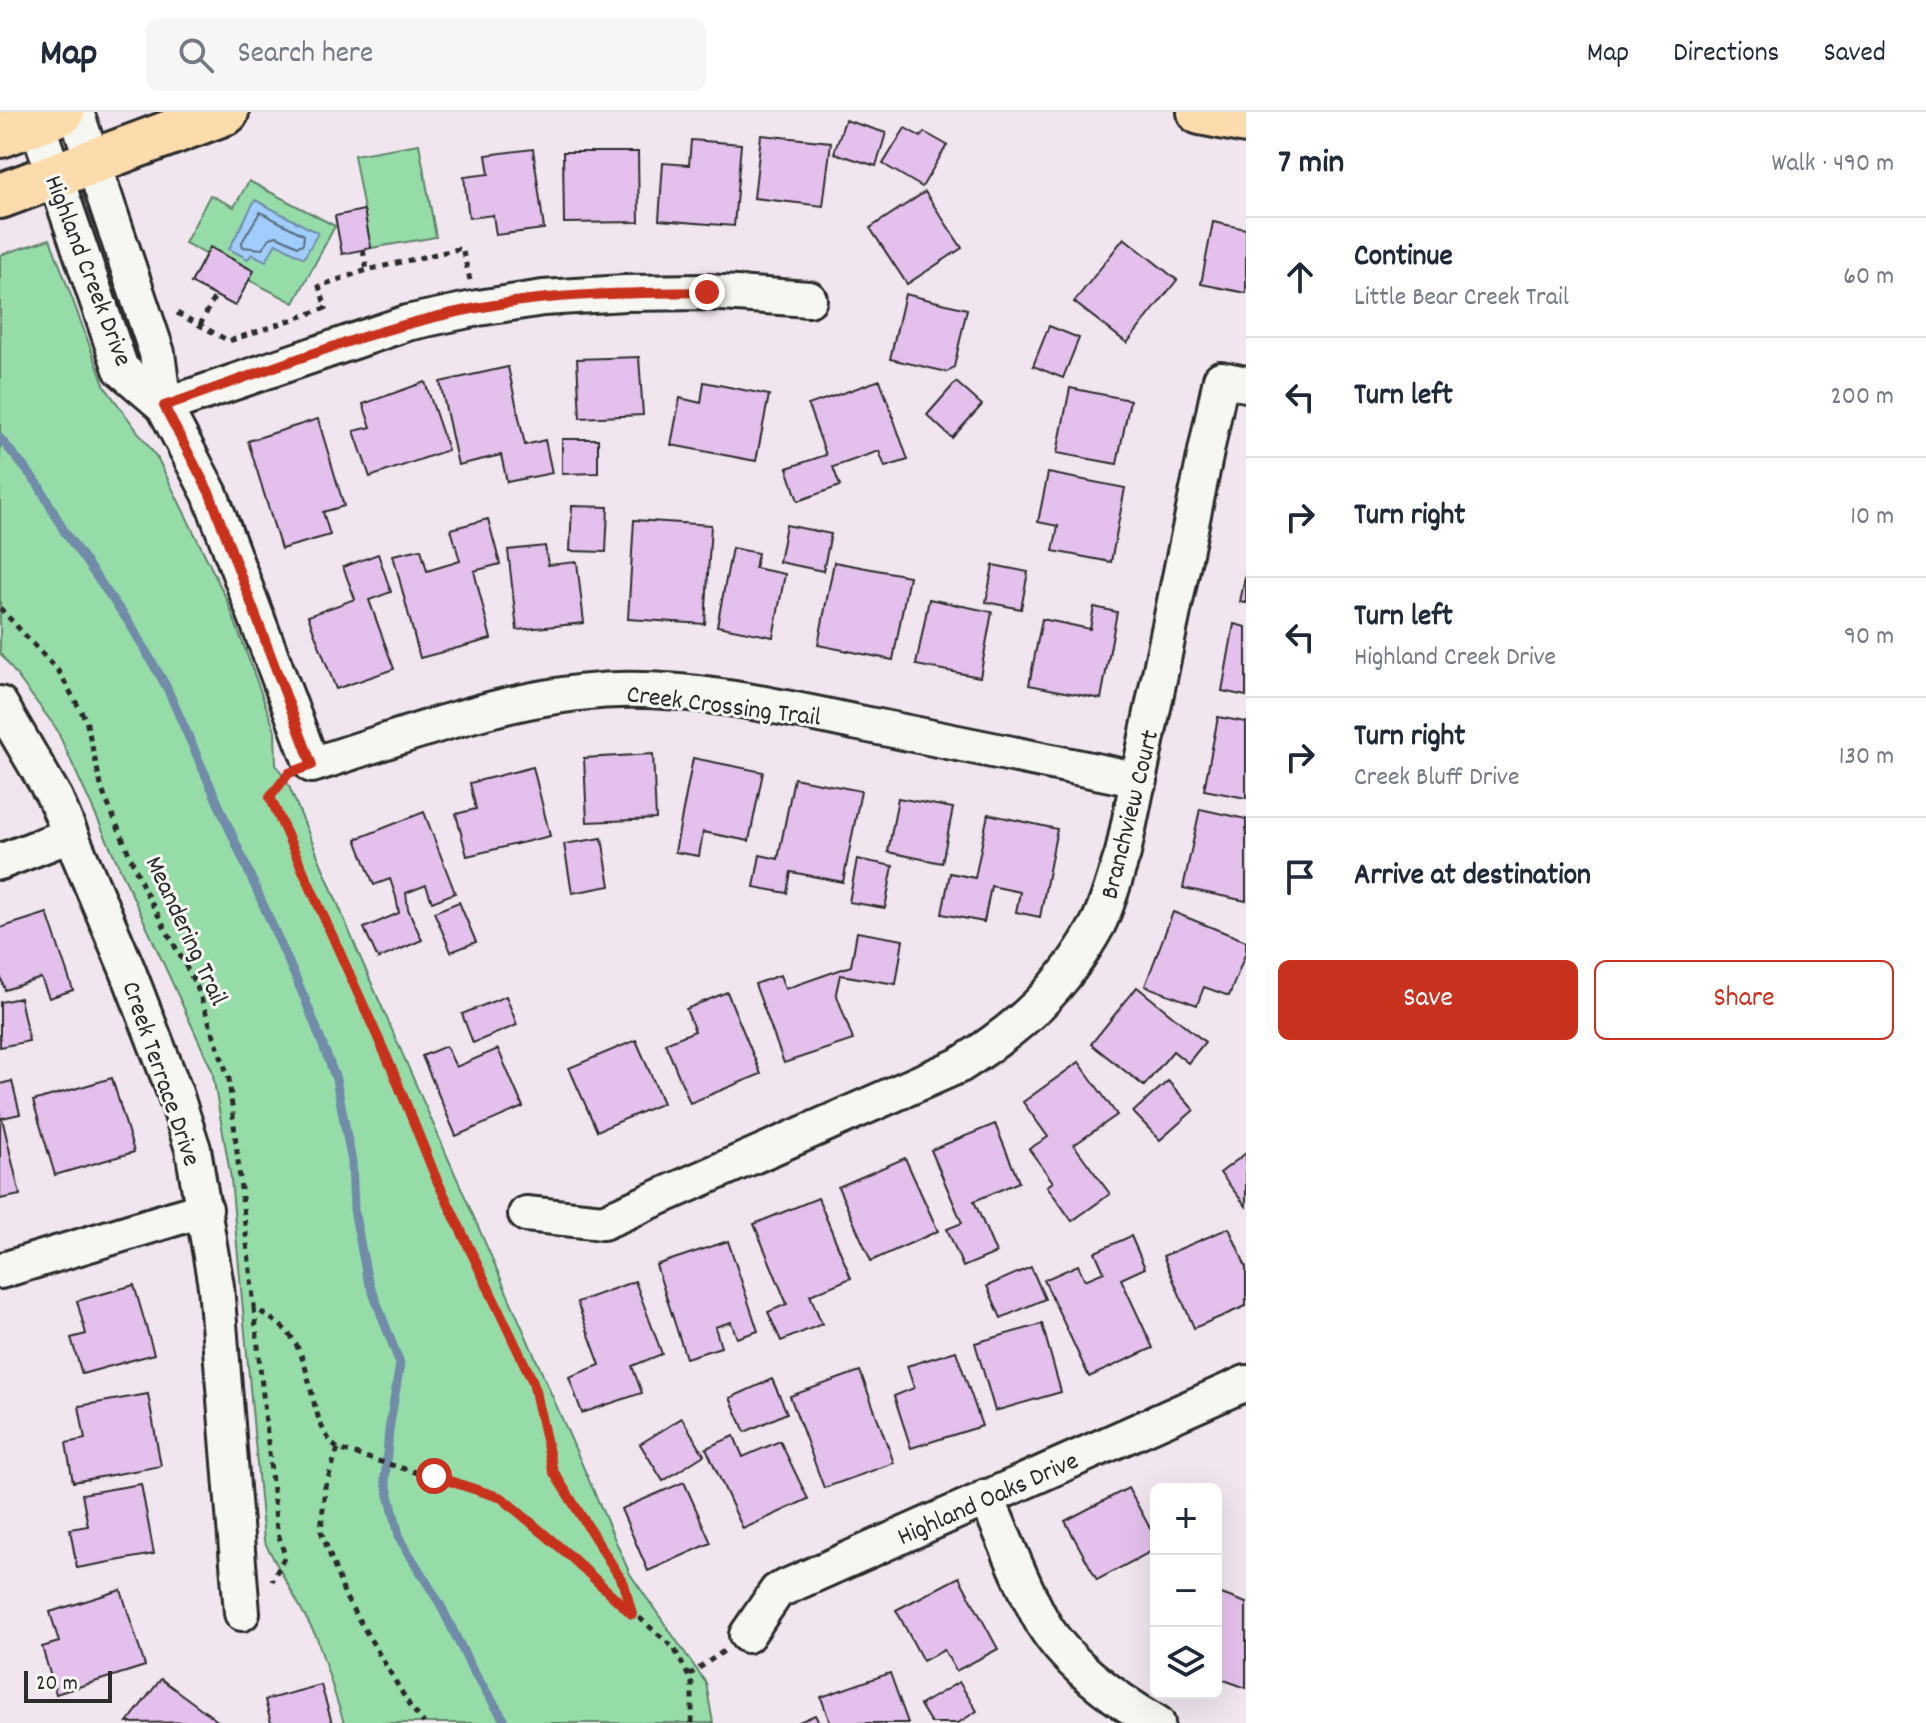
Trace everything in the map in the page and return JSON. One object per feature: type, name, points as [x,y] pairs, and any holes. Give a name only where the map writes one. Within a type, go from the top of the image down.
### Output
[{"type":"main road","points":[[0,196],[226,112]]},
{"type":"main road","points":[[1200,112],[1246,121]]},
{"type":"street","name":"Highland Creek Drive","points":[[44,120],[73,168],[121,369],[164,406],[210,494],[312,765]]},
{"type":"street","points":[[164,406],[407,323],[478,308],[543,298],[625,293],[707,292],[809,299]]},
{"type":"street","name":"Branchview Court","points":[[526,1214],[603,1222],[960,1065],[1004,1037],[1069,972],[1099,921],[1123,853],[1234,381]]},
{"type":"street","name":"Creek Crossing Trail","points":[[312,765],[508,706],[619,690],[673,692],[763,704],[1140,780]]},
{"type":"street","name":"Creek Terrace Drive","points":[[0,704],[55,798],[128,971],[193,1149],[216,1286],[242,1613]]},
{"type":"street","points":[[0,862],[70,835]]},
{"type":"street","points":[[0,1271],[205,1209]]},
{"type":"street","name":"Highland Oaks Drive","points":[[747,1635],[777,1591],[1246,1383]]},
{"type":"street","points":[[986,1497],[1040,1619],[1073,1661],[1106,1690],[1157,1723]]},
{"type":"path","points":[[176,313],[229,341],[326,308],[319,286],[367,270],[462,248],[470,283]]},
{"type":"path","points":[[363,250],[367,270]]},
{"type":"path","points":[[200,325],[215,296]]},
{"type":"path","name":"Meandering Trail","points":[[0,608],[59,672],[86,720],[102,790],[144,889],[197,987],[229,1079],[277,1530],[285,1556],[272,1580],[242,1613]]},
{"type":"path","points":[[312,765],[289,773],[270,797],[392,1069],[436,1178],[533,1382],[553,1471],[624,1584],[632,1614]]},
{"type":"path","points":[[254,1307],[289,1333],[306,1363],[321,1425],[331,1443],[338,1449],[502,1498],[674,1648],[689,1675],[694,1703],[692,1723]]},
{"type":"path","points":[[338,1449],[325,1487],[321,1531],[346,1598],[410,1706],[424,1723]]},
{"type":"path","points":[[689,1675],[747,1635]]},
{"type":"green space","points":[[419,144],[436,237],[371,248],[354,155]]},
{"type":"green space","points":[[249,181],[335,226],[294,303],[249,280],[235,306],[191,283],[206,254],[185,243],[210,195],[234,207]]},
{"type":"green space","points":[[50,239],[105,387],[158,459],[227,600],[275,731],[276,765],[286,779],[357,950],[630,1574],[706,1683],[713,1723],[344,1723],[317,1638],[264,1541],[231,1179],[212,1070],[56,728],[0,653],[0,255]]},
{"type":"water","points":[[255,200],[318,233],[304,258],[276,243],[266,261],[252,254],[248,259],[229,249]]},
{"type":"building","points":[[845,120],[886,133],[876,166],[834,153]]},
{"type":"building","points":[[905,128],[921,137],[924,132],[947,145],[922,187],[883,164]]},
{"type":"building","points":[[761,135],[831,142],[823,206],[754,198]]},
{"type":"building","points":[[691,140],[741,144],[734,226],[659,220],[663,163],[689,165]]},
{"type":"building","points":[[533,149],[544,229],[496,235],[493,215],[469,218],[464,177],[489,174],[486,155]]},
{"type":"building","points":[[563,152],[638,152],[639,222],[564,223]]},
{"type":"building","points":[[925,192],[962,248],[907,284],[870,228]]},
{"type":"building","points":[[364,210],[371,248],[342,254],[335,216]]},
{"type":"building","points":[[1213,222],[1246,229],[1246,293],[1201,284]]},
{"type":"building","points":[[1124,238],[1177,280],[1127,343],[1074,302]]},
{"type":"building","points":[[210,247],[254,271],[235,306],[191,283]]},
{"type":"building","points":[[905,294],[967,309],[954,367],[947,372],[890,359]]},
{"type":"building","points":[[1049,326],[1079,338],[1063,378],[1033,366]]},
{"type":"building","points":[[639,357],[643,415],[580,418],[577,359]]},
{"type":"building","points":[[508,367],[525,445],[545,440],[552,473],[507,482],[501,455],[458,465],[440,382]]},
{"type":"building","points":[[880,380],[908,460],[885,467],[879,451],[833,467],[840,486],[798,501],[787,468],[826,455],[808,405]]},
{"type":"building","points":[[425,382],[448,450],[370,477],[354,431],[371,427],[363,404]]},
{"type":"building","points":[[704,382],[769,395],[756,461],[671,445],[680,398],[701,403]]},
{"type":"building","points":[[956,382],[982,405],[952,438],[927,415]]},
{"type":"building","points":[[1070,388],[1130,400],[1117,464],[1057,453]]},
{"type":"building","points":[[318,419],[344,506],[323,512],[330,535],[281,549],[248,441]]},
{"type":"building","points":[[562,439],[598,439],[598,473],[562,474]]},
{"type":"building","points":[[1048,473],[1125,488],[1111,562],[1053,551],[1058,526],[1038,522]]},
{"type":"building","points":[[572,506],[608,507],[606,552],[570,551]]},
{"type":"building","points":[[488,519],[500,564],[474,571],[491,639],[420,658],[393,555],[421,549],[427,571],[460,561],[451,529]]},
{"type":"building","points":[[634,520],[711,525],[705,624],[628,619]]},
{"type":"building","points":[[786,525],[831,534],[823,571],[779,562]]},
{"type":"building","points":[[545,546],[548,565],[577,562],[584,623],[517,630],[508,550]]},
{"type":"building","points":[[732,548],[758,553],[755,568],[785,574],[773,637],[717,626]]},
{"type":"building","points":[[378,554],[391,592],[369,600],[394,669],[336,689],[308,616],[355,599],[343,567]]},
{"type":"building","points":[[834,562],[909,576],[893,660],[818,645]]},
{"type":"building","points":[[993,565],[1028,572],[1021,609],[986,602]]},
{"type":"building","points":[[1246,572],[1246,603],[1240,602]]},
{"type":"building","points":[[929,599],[992,612],[980,677],[916,665]]},
{"type":"building","points":[[1094,607],[1117,612],[1101,699],[1029,685],[1042,619],[1090,629]]},
{"type":"building","points":[[1234,624],[1246,627],[1246,696],[1222,691]]},
{"type":"building","points":[[1218,717],[1246,722],[1246,798],[1204,790]]},
{"type":"building","points":[[653,754],[656,819],[587,822],[584,758]]},
{"type":"building","points":[[693,758],[763,772],[749,841],[703,832],[699,856],[675,852]]},
{"type":"building","points":[[533,767],[550,836],[467,856],[456,814],[476,809],[470,783]]},
{"type":"building","points":[[794,778],[861,791],[843,882],[791,872],[787,893],[754,887],[760,855],[778,859]]},
{"type":"building","points":[[898,798],[953,808],[942,863],[888,852]]},
{"type":"building","points":[[1200,809],[1246,819],[1246,901],[1183,888]]},
{"type":"building","points":[[424,812],[455,893],[432,902],[426,885],[406,893],[408,909],[422,940],[378,959],[364,928],[399,913],[390,879],[374,885],[356,839]]},
{"type":"building","points":[[988,814],[1057,829],[1040,917],[1016,912],[1020,892],[991,886],[984,922],[942,914],[950,873],[975,878]]},
{"type":"building","points":[[602,838],[610,886],[572,893],[564,844]]},
{"type":"building","points":[[857,859],[893,866],[885,908],[849,902]]},
{"type":"building","points":[[459,902],[476,942],[451,952],[434,912]]},
{"type":"building","points":[[1173,912],[1246,941],[1246,952],[1229,996],[1204,987],[1197,1005],[1145,986]]},
{"type":"building","points":[[47,913],[73,990],[49,998],[41,978],[5,990],[0,975],[0,928]]},
{"type":"building","points":[[857,932],[903,940],[896,984],[840,975],[836,993],[853,1040],[784,1063],[755,984],[780,975],[785,989],[851,966]]},
{"type":"building","points":[[1137,987],[1205,1042],[1188,1063],[1173,1051],[1144,1086],[1091,1044]]},
{"type":"building","points":[[727,992],[761,1074],[690,1103],[665,1043],[695,1031],[686,1009]]},
{"type":"building","points":[[506,996],[517,1025],[473,1043],[462,1014]]},
{"type":"building","points":[[20,998],[29,1041],[0,1047],[0,1002]]},
{"type":"building","points":[[636,1040],[663,1103],[597,1131],[569,1068]]},
{"type":"building","points":[[446,1046],[456,1067],[498,1049],[523,1107],[456,1136],[422,1056]]},
{"type":"building","points":[[1079,1062],[1117,1115],[1074,1145],[1110,1194],[1072,1221],[1047,1186],[1053,1182],[1029,1149],[1048,1137],[1023,1102]]},
{"type":"building","points":[[112,1078],[134,1152],[55,1175],[33,1101]]},
{"type":"building","points":[[12,1081],[20,1114],[2,1118],[20,1195],[0,1199],[0,1084]]},
{"type":"building","points":[[1168,1081],[1194,1110],[1160,1140],[1133,1112]]},
{"type":"building","points":[[995,1124],[1019,1182],[974,1201],[996,1253],[963,1267],[947,1229],[962,1223],[931,1150]]},
{"type":"building","points":[[1246,1153],[1246,1206],[1220,1173]]},
{"type":"building","points":[[905,1158],[938,1231],[871,1261],[838,1187]]},
{"type":"building","points":[[818,1198],[851,1278],[810,1295],[822,1324],[781,1341],[768,1312],[787,1304],[754,1224]]},
{"type":"building","points":[[1229,1228],[1246,1267],[1246,1306],[1194,1328],[1163,1256]]},
{"type":"building","points":[[1131,1236],[1145,1268],[1121,1279],[1153,1348],[1089,1377],[1044,1280],[1078,1265],[1085,1280],[1104,1272],[1095,1252]]},
{"type":"building","points":[[728,1241],[758,1331],[737,1338],[731,1322],[715,1327],[721,1347],[686,1358],[656,1265]]},
{"type":"building","points":[[1031,1267],[1045,1299],[1001,1318],[987,1286]]},
{"type":"building","points":[[635,1281],[662,1354],[632,1366],[642,1393],[582,1413],[569,1377],[600,1365],[577,1302]]},
{"type":"building","points":[[134,1285],[154,1354],[82,1374],[71,1338],[86,1334],[77,1301]]},
{"type":"building","points":[[1042,1324],[1061,1392],[995,1411],[975,1343]]},
{"type":"building","points":[[956,1351],[982,1426],[911,1448],[894,1396],[914,1388],[907,1366]]},
{"type":"building","points":[[860,1371],[894,1463],[824,1488],[790,1396]]},
{"type":"building","points":[[772,1379],[787,1413],[745,1432],[730,1398]]},
{"type":"building","points":[[148,1394],[161,1466],[73,1482],[66,1443],[85,1439],[79,1406]]},
{"type":"building","points":[[682,1418],[704,1455],[663,1481],[640,1444]]},
{"type":"building","points":[[734,1436],[743,1457],[780,1441],[808,1499],[743,1529],[706,1448]]},
{"type":"building","points":[[684,1482],[711,1543],[648,1571],[621,1509]]},
{"type":"building","points":[[141,1484],[154,1554],[77,1568],[70,1529],[88,1526],[82,1494]]},
{"type":"building","points":[[1128,1488],[1150,1528],[1150,1552],[1097,1580],[1065,1521]]},
{"type":"building","points":[[959,1577],[998,1649],[956,1671],[944,1650],[923,1661],[896,1610]]},
{"type":"building","points":[[121,1590],[145,1666],[56,1694],[42,1647],[59,1642],[50,1612]]},
{"type":"building","points":[[1222,1594],[1246,1603],[1246,1688],[1222,1679]]},
{"type":"building","points":[[890,1673],[908,1723],[830,1723],[821,1697]]},
{"type":"building","points":[[161,1679],[219,1722],[127,1723]]},
{"type":"building","points":[[959,1682],[977,1711],[958,1723],[931,1723],[920,1705]]},
{"type":"building","points":[[321,1685],[332,1723],[271,1723],[265,1700]]},
{"type":"building","points":[[815,1715],[819,1723],[797,1723]]},
{"type":"waterway","points":[[0,438],[38,484],[64,531],[130,624],[166,686],[305,999],[336,1079],[352,1162],[354,1210],[367,1277],[400,1364],[385,1479],[400,1539],[440,1604],[472,1669],[506,1723]]},
{"type":"route","points":[[434,1476],[502,1498],[632,1614],[624,1584],[553,1471],[533,1382],[436,1178],[392,1069],[270,797],[289,773],[312,765],[210,494],[164,406],[407,323],[478,308],[543,298],[707,292]]}]
